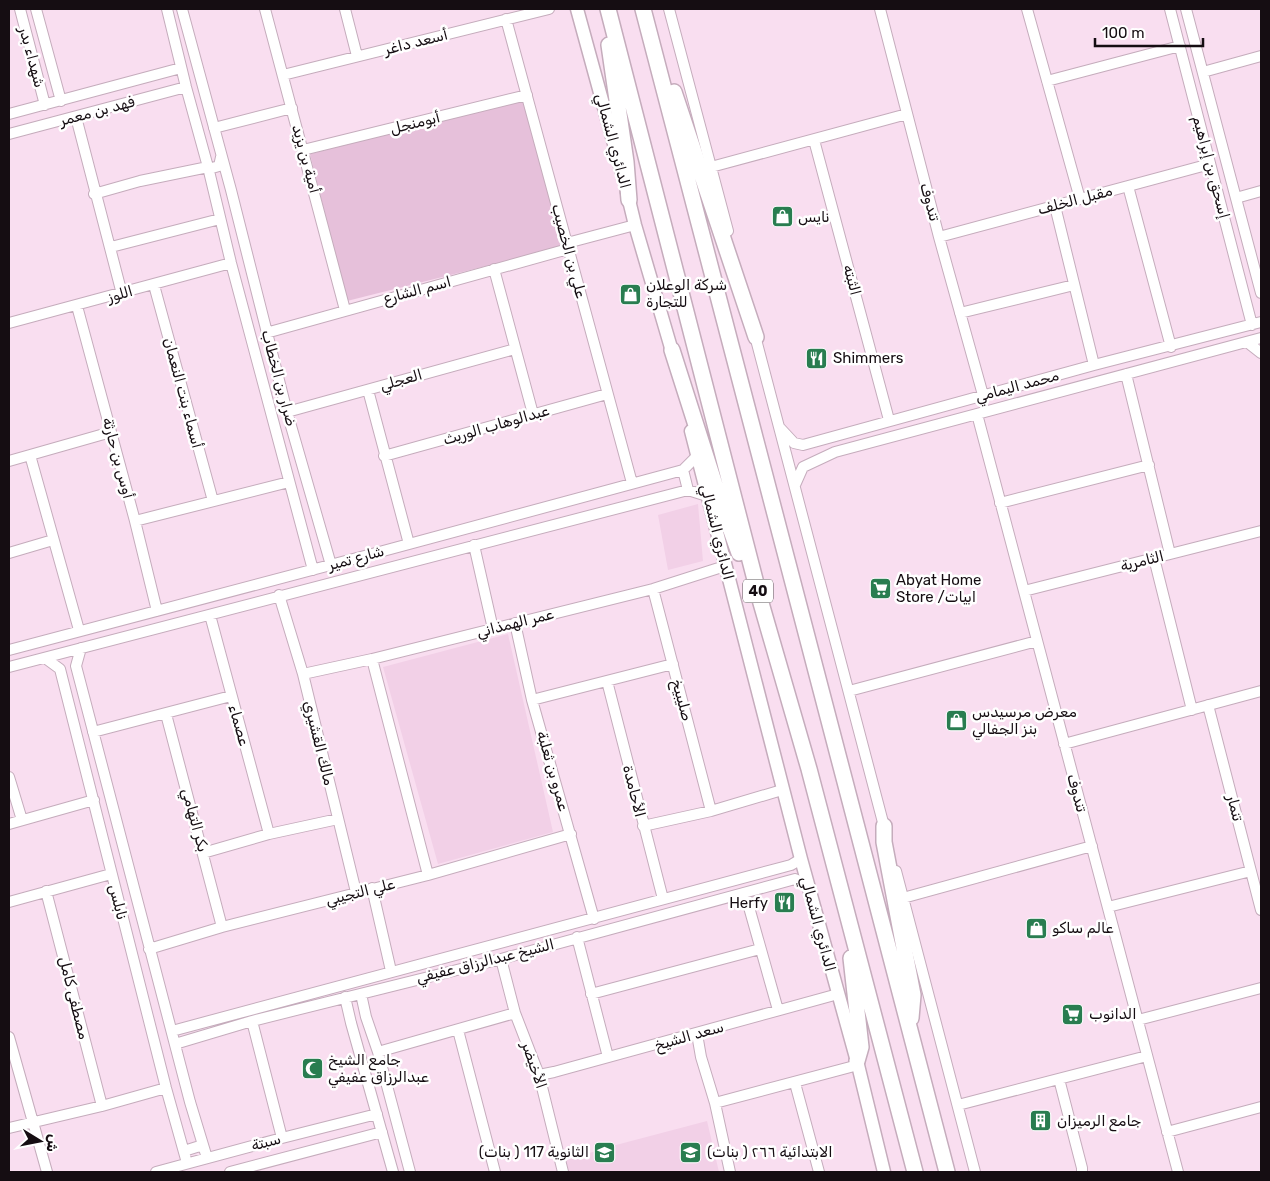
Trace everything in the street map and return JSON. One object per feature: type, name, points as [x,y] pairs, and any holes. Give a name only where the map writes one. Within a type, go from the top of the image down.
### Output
[{"type":"highway","points":[[603,9],[626,162],[629,200]]},
{"type":"highway","name":"الدائري الشمالي","points":[[608,9],[762,604],[809,769],[916,1172]]},
{"type":"highway","points":[[643,9],[670,80],[756,337]]},
{"type":"highway","name":"40","points":[[643,9],[947,1172]]},
{"type":"highway","points":[[672,350],[717,491],[745,568],[762,604]]},
{"type":"highway","points":[[884,826],[884,842],[913,995],[910,1027]]},
{"type":"highway","points":[[849,922],[848,939],[860,1048],[858,1063]]},
{"type":"main road","name":"الدائري الشمالي","points":[[577,9],[635,225],[672,350],[782,790],[796,862],[808,885],[858,1063],[884,1172]]},
{"type":"street","name":"شهداء بدر","points":[[20,9],[45,105]]},
{"type":"street","name":"شهداء بدر","points":[[36,9],[61,101]]},
{"type":"street","name":"ضرار بن الخطاب","points":[[167,9],[231,263],[313,570]]},
{"type":"street","name":"أمية بن يزيد","points":[[265,9],[345,310]]},
{"type":"street","points":[[345,9],[357,56]]},
{"type":"street","name":"أسعد داغر","points":[[283,76],[549,9]]},
{"type":"street","points":[[669,9],[975,1172]]},
{"type":"street","name":"تندوف","points":[[880,9],[982,395]]},
{"type":"street","points":[[1027,9],[1080,199]]},
{"type":"street","name":"إسحق بن إبراهيم","points":[[1170,9],[1242,284],[1257,323]]},
{"type":"street","name":"إسحق بن إبراهيم","points":[[1186,9],[1261,293]]},
{"type":"street","name":"ضرار بن الخطاب","points":[[172,24],[179,31],[184,27],[183,12]]},
{"type":"street","name":"ضرار بن الخطاب","points":[[183,12],[231,190],[287,412],[331,565]]},
{"type":"street","name":"علي بن الخصيب","points":[[506,19],[632,483]]},
{"type":"street","points":[[180,57],[178,45],[181,40],[188,41],[193,52]]},
{"type":"street","points":[[1047,81],[1180,46]]},
{"type":"street","points":[[1203,72],[1261,56]]},
{"type":"street","name":"فهد بن معمر","points":[[9,114],[182,68]]},
{"type":"street","points":[[169,72],[176,80],[173,90]]},
{"type":"street","name":"فهد بن معمر","points":[[9,134],[186,87]]},
{"type":"street","points":[[42,93],[52,98],[58,90]]},
{"type":"street","name":"أبومنجل","points":[[303,150],[527,95]]},
{"type":"street","points":[[214,128],[292,108]]},
{"type":"street","points":[[711,167],[907,114]]},
{"type":"street","points":[[76,117],[94,194],[122,294]]},
{"type":"street","name":"الثبته","points":[[814,140],[889,420]]},
{"type":"street","points":[[94,194],[140,181],[208,167],[212,168],[218,166],[221,158]]},
{"type":"street","name":"مقبل الخلف","points":[[939,237],[1210,164]]},
{"type":"street","points":[[214,196],[214,178],[220,176],[231,190]]},
{"type":"street","points":[[1128,186],[1171,347]]},
{"type":"street","points":[[1236,198],[1261,191]]},
{"type":"street","points":[[1055,206],[1094,365]]},
{"type":"street","points":[[110,247],[220,219]]},
{"type":"street","name":"اسم الشارع","points":[[266,332],[494,269],[635,225]]},
{"type":"street","name":"اللوز","points":[[9,323],[231,263]]},
{"type":"street","points":[[494,269],[533,414]]},
{"type":"street","points":[[1242,284],[1258,280]]},
{"type":"street","name":"أسماء بنت النعمان","points":[[154,284],[213,501]]},
{"type":"street","points":[[960,313],[1074,285]]},
{"type":"street","name":"أوس بن حارثة","points":[[77,306],[135,521],[157,611]]},
{"type":"street","name":"محمد اليمامي","points":[[779,428],[794,443],[803,445],[982,395],[1257,323]]},
{"type":"street","name":"محمد اليمامي","points":[[794,485],[803,467],[835,452],[1261,338]]},
{"type":"street","points":[[1247,342],[1261,353]]},
{"type":"street","name":"العجلي","points":[[287,412],[515,349]]},
{"type":"street","points":[[1156,350],[1160,365]]},
{"type":"street","points":[[1126,374],[1170,554]]},
{"type":"street","points":[[368,390],[384,456],[409,544]]},
{"type":"street","name":"عبدالوهاب الوريث","points":[[384,456],[607,394]]},
{"type":"street","name":"تندوف","points":[[977,414],[1178,1172]]},
{"type":"street","points":[[9,461],[111,432]]},
{"type":"street","points":[[830,436],[826,451],[827,453],[835,452]]},
{"type":"street","points":[[30,456],[79,630]]},
{"type":"street","points":[[688,490],[683,470],[697,456]]},
{"type":"street","points":[[1000,503],[1149,465]]},
{"type":"street","name":"شارع تمير","points":[[9,650],[683,470]]},
{"type":"street","points":[[135,521],[289,482]]},
{"type":"street","points":[[9,667],[210,615],[279,595],[688,490],[707,496]]},
{"type":"street","name":"الثامرية","points":[[1024,591],[1261,531]]},
{"type":"street","points":[[9,553],[53,540]]},
{"type":"street","points":[[474,545],[493,629]]},
{"type":"street","points":[[309,554],[320,559],[326,549]]},
{"type":"street","points":[[369,555],[372,572]]},
{"type":"street","points":[[1154,558],[1192,710]]},
{"type":"street","points":[[355,559],[359,575]]},
{"type":"street","name":"عمر الهمذاني","points":[[303,674],[372,659],[653,589],[726,566]]},
{"type":"street","name":"صليبيخ","points":[[653,589],[711,811]]},
{"type":"street","name":"مالك القشيري","points":[[279,595],[303,674],[356,892]]},
{"type":"street","name":"عصماء","points":[[210,615],[269,834]]},
{"type":"street","name":"عمرو بن ثعلبة","points":[[515,623],[532,700],[594,919]]},
{"type":"street","points":[[849,691],[1037,641]]},
{"type":"street","name":"نابلس","points":[[81,648],[76,666],[92,732],[206,1158]]},
{"type":"street","points":[[45,658],[60,669],[76,666]]},
{"type":"street","points":[[372,659],[428,875]]},
{"type":"street","points":[[532,700],[673,664]]},
{"type":"street","name":"نابلس","points":[[60,669],[111,874],[187,1164]]},
{"type":"street","name":"الأحامدة","points":[[607,681],[663,899]]},
{"type":"street","points":[[1064,744],[1261,691]]},
{"type":"street","points":[[92,732],[231,696]]},
{"type":"street","name":"تنمار","points":[[1208,705],[1261,910]]},
{"type":"street","name":"بكر التهامي","points":[[166,714],[222,927]]},
{"type":"street","points":[[9,777],[22,820]]},
{"type":"street","points":[[643,826],[711,811],[782,790]]},
{"type":"street","points":[[9,824],[94,800]]},
{"type":"street","points":[[203,853],[269,834],[338,819]]},
{"type":"street","name":"علي التجيبي","points":[[149,949],[222,927],[428,875],[571,834]]},
{"type":"street","points":[[903,898],[1092,846]]},
{"type":"street","points":[[796,862],[795,879],[808,885]]},
{"type":"street","name":"الشيخ عبدالرزاق عفيفي","points":[[172,1031],[594,919],[796,862]]},
{"type":"street","points":[[1108,907],[1251,871]]},
{"type":"street","points":[[9,902],[111,874]]},
{"type":"street","name":"الشيخ عبدالرزاق عفيفي","points":[[175,1044],[252,1021],[501,959],[795,879]]},
{"type":"street","points":[[372,888],[391,972]]},
{"type":"street","name":"مصطفى كامل","points":[[46,891],[102,1106]]},
{"type":"street","points":[[745,893],[778,1010]]},
{"type":"street","points":[[577,937],[608,1057]]},
{"type":"street","points":[[591,994],[760,948]]},
{"type":"street","name":"الأخيضر","points":[[501,959],[515,1013],[539,1075],[563,1172]]},
{"type":"street","points":[[1138,1020],[1261,988]]},
{"type":"street","points":[[362,994],[366,1017],[378,1052],[410,1172]]},
{"type":"street","name":"سعد الشيخ","points":[[539,1075],[697,1034],[838,994]]},
{"type":"street","points":[[345,997],[392,1169],[407,1161]]},
{"type":"street","points":[[351,1023],[357,1012],[366,1017]]},
{"type":"street","points":[[378,1052],[515,1013]]},
{"type":"street","points":[[252,1021],[282,1138]]},
{"type":"street","points":[[183,1027],[180,1035],[188,1040]]},
{"type":"street","points":[[458,1030],[495,1172]]},
{"type":"street","points":[[697,1034],[730,1172]]},
{"type":"street","points":[[9,1037],[13,1067],[33,1122],[47,1172]]},
{"type":"street","points":[[958,1104],[1147,1056]]},
{"type":"street","points":[[715,1103],[796,1083],[858,1063]]},
{"type":"street","points":[[1059,1079],[1082,1172]]},
{"type":"street","points":[[796,1083],[819,1172]]},
{"type":"street","points":[[9,1128],[102,1106],[166,1088]]},
{"type":"street","points":[[1167,1132],[1261,1107]]},
{"type":"street","name":"سبتة","points":[[156,1172],[377,1114]]},
{"type":"street","name":"سبتة","points":[[230,1172],[382,1132]]},
{"type":"street","points":[[184,1151],[203,1145]]},
{"type":"shaded area","points":[[525,99],[562,247],[347,301],[310,154]]},
{"type":"shaded area","points":[[698,504],[703,561],[668,570],[658,515]]},
{"type":"shaded area","points":[[508,634],[553,832],[438,864],[383,667]]},
{"type":"shaded area","points":[[707,1121],[719,1172],[569,1172],[566,1160]]},
{"type":"place","name":"نايس","points":[[782,217]]},
{"type":"place","name":"شركة الوعلان للتجارة","points":[[630,294]]},
{"type":"place","name":"Shimmers","points":[[817,358]]},
{"type":"place","name":"Abyat Home Store /ابيات","points":[[880,589]]},
{"type":"place","name":"معرض مرسيدس بنز الجفالي","points":[[956,721]]},
{"type":"place","name":"Herfy","points":[[784,903]]},
{"type":"place","name":"عالم ساكو","points":[[1036,928]]},
{"type":"place","name":"الدانوب","points":[[1073,1014]]},
{"type":"place","name":"جامع الشيخ عبدالرزاق عفيفي","points":[[312,1069]]},
{"type":"place","name":"جامع الرميزان","points":[[1041,1121]]},
{"type":"place","name":"الثانوية 117 ( بنات)","points":[[605,1152]]},
{"type":"place","name":"الابتدائية ٢٦٦ ( بنات)","points":[[691,1152]]}]
